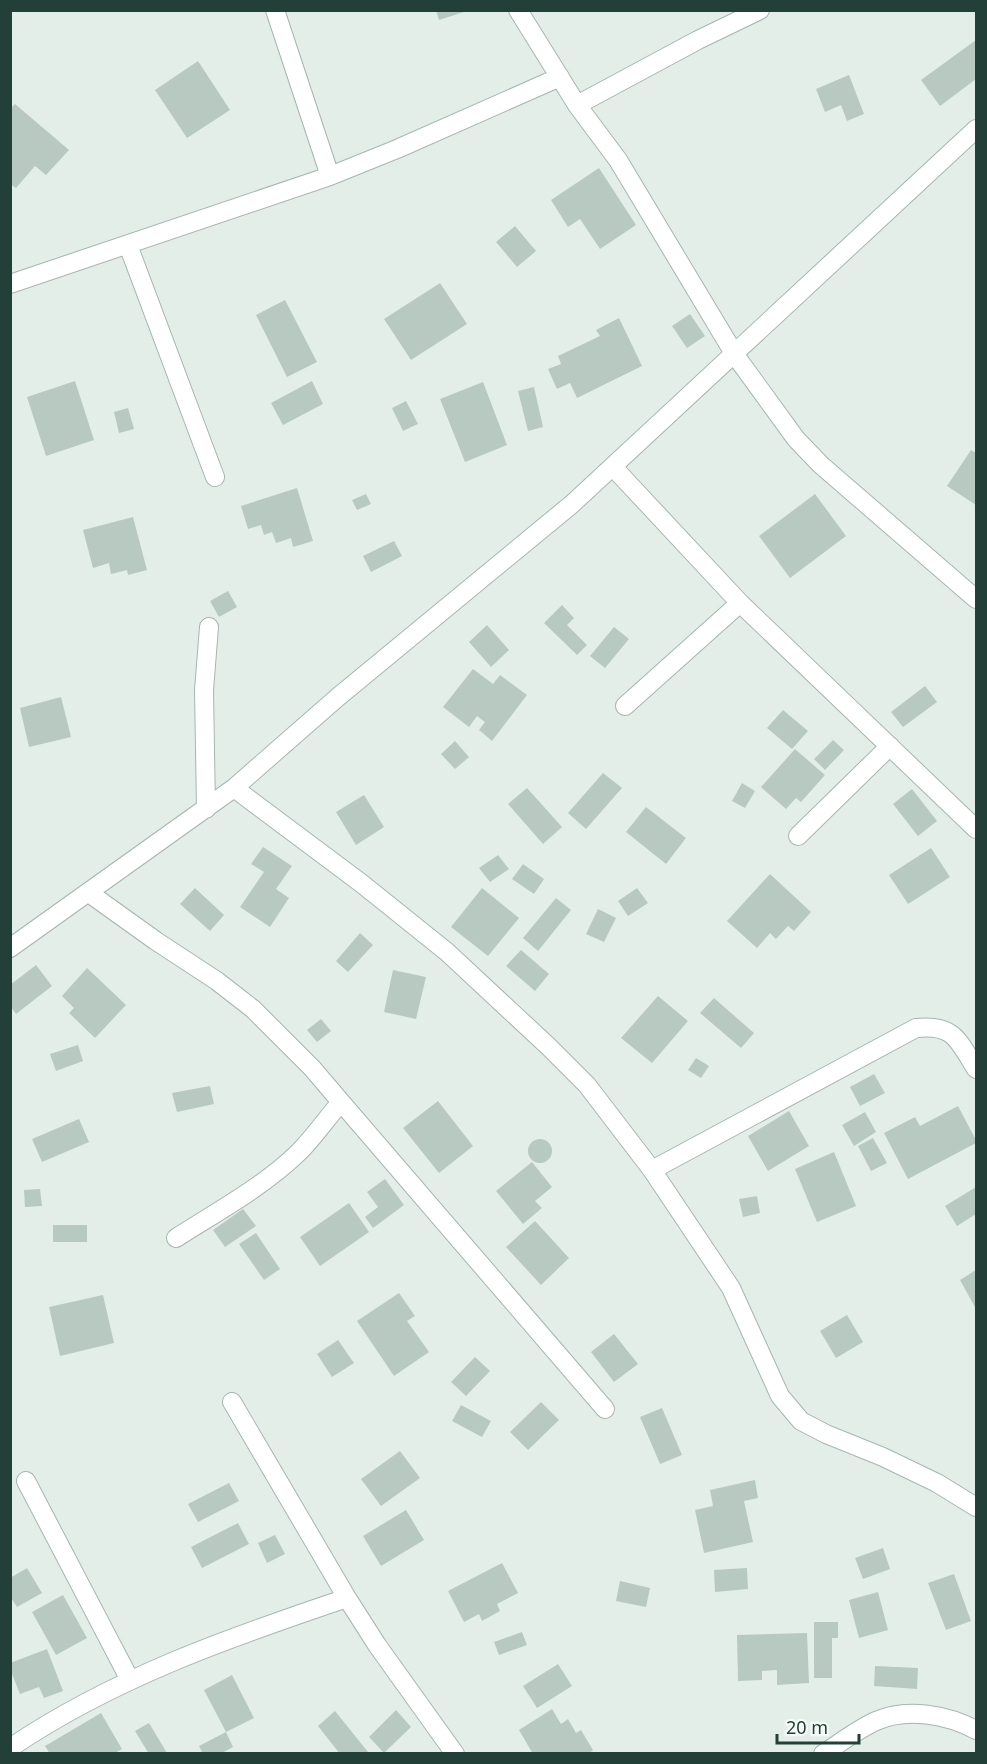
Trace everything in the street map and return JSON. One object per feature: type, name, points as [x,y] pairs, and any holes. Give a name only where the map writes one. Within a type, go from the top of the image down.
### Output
[{"type":"street","points":[[275,10],[330,176]]},
{"type":"street","points":[[518,10],[577,105],[618,160],[735,355],[796,439],[821,465],[976,599]]},
{"type":"street","points":[[577,105],[698,40],[760,10]]},
{"type":"street","points":[[10,284],[330,176],[561,77]]},
{"type":"street","points":[[10,948],[234,788],[338,697],[572,504],[976,129]]},
{"type":"street","points":[[128,245],[215,477]]},
{"type":"street","points":[[613,467],[740,603],[976,829]]},
{"type":"street","points":[[625,706],[740,603]]},
{"type":"street","points":[[206,809],[204,690],[209,627]]},
{"type":"street","points":[[798,836],[890,746]]},
{"type":"street","points":[[234,788],[362,883],[456,960],[587,1084],[652,1170],[731,1287],[780,1396],[801,1421],[938,1483],[976,1507]]},
{"type":"street","points":[[89,893],[254,1009],[305,1060],[605,1409]]},
{"type":"street","points":[[652,1170],[916,1028],[934,1026],[954,1035],[976,1069]]},
{"type":"street","points":[[176,1238],[250,1191],[299,1152],[341,1102]]},
{"type":"street","points":[[232,1402],[347,1598],[377,1645],[456,1754]]},
{"type":"street","points":[[26,1481],[130,1680]]},
{"type":"street","points":[[10,1748],[130,1680],[223,1642],[347,1598]]},
{"type":"street","points":[[823,1754],[876,1721],[906,1713],[963,1723],[976,1730]]},
{"type":"building","points":[[436,10],[467,10],[467,11],[439,20]]},
{"type":"building","points":[[976,40],[976,79],[940,106],[921,80]]},
{"type":"building","points":[[198,61],[230,110],[187,138],[155,90]]},
{"type":"building","points":[[849,75],[864,114],[847,121],[841,105],[825,112],[816,89]]},
{"type":"building","points":[[15,104],[69,150],[46,175],[35,166],[16,188],[10,184],[10,109]]},
{"type":"building","points":[[599,168],[636,225],[600,249],[580,219],[568,227],[551,200]]},
{"type":"building","points":[[515,226],[536,251],[517,267],[496,242]]},
{"type":"building","points":[[440,283],[467,324],[411,360],[384,319]]},
{"type":"building","points":[[285,300],[317,362],[287,377],[256,315]]},
{"type":"building","points":[[690,314],[705,336],[687,348],[672,326]]},
{"type":"building","points":[[619,318],[642,366],[577,398],[570,383],[557,389],[548,369],[561,364],[558,356],[600,336],[596,330]]},
{"type":"building","points":[[75,381],[94,440],[46,456],[27,397]]},
{"type":"building","points":[[312,381],[323,404],[283,425],[271,403]]},
{"type":"building","points":[[483,382],[507,445],[465,462],[440,399]]},
{"type":"building","points":[[534,387],[543,427],[528,431],[518,391]]},
{"type":"building","points":[[406,401],[418,424],[403,431],[392,408]]},
{"type":"building","points":[[128,408],[134,429],[119,433],[114,412]]},
{"type":"building","points":[[971,450],[976,453],[976,505],[947,486]]},
{"type":"building","points":[[297,488],[313,541],[293,547],[291,538],[276,543],[272,532],[264,535],[261,525],[248,529],[241,506]]},
{"type":"building","points":[[366,494],[371,504],[357,510],[352,500]]},
{"type":"building","points":[[815,494],[846,536],[790,578],[759,536]]},
{"type":"building","points":[[133,517],[147,570],[128,575],[127,570],[111,574],[109,563],[93,568],[83,530]]},
{"type":"building","points":[[394,541],[402,556],[371,572],[363,556]]},
{"type":"building","points":[[228,591],[237,607],[219,617],[210,601]]},
{"type":"building","points":[[562,605],[574,618],[567,625],[587,645],[577,655],[544,623]]},
{"type":"building","points":[[487,625],[509,650],[491,667],[469,642]]},
{"type":"building","points":[[614,627],[629,639],[605,668],[590,656]]},
{"type":"building","points":[[473,669],[493,684],[500,675],[527,695],[492,741],[479,730],[485,722],[477,716],[469,727],[443,707]]},
{"type":"building","points":[[925,686],[937,702],[903,727],[891,712]]},
{"type":"building","points":[[61,697],[71,737],[29,747],[20,708]]},
{"type":"building","points":[[783,710],[808,731],[792,749],[767,728]]},
{"type":"building","points":[[833,740],[844,750],[825,770],[814,759]]},
{"type":"building","points":[[455,741],[469,757],[455,769],[441,754]]},
{"type":"building","points":[[795,749],[825,775],[801,802],[796,798],[786,809],[761,787]]},
{"type":"building","points":[[603,773],[622,788],[586,829],[568,813]]},
{"type":"building","points":[[742,783],[755,791],[745,808],[732,801]]},
{"type":"building","points":[[527,788],[562,827],[543,844],[508,804]]},
{"type":"building","points":[[912,789],[937,821],[918,836],[893,804]]},
{"type":"building","points":[[364,795],[384,827],[356,845],[336,812]]},
{"type":"building","points":[[646,807],[686,838],[666,864],[626,832]]},
{"type":"building","points":[[263,847],[292,866],[276,889],[289,898],[270,927],[240,907],[264,872],[251,864]]},
{"type":"building","points":[[931,848],[950,877],[908,904],[889,875]]},
{"type":"building","points":[[498,855],[509,869],[490,882],[479,868]]},
{"type":"building","points":[[523,864],[544,879],[534,894],[512,879]]},
{"type":"building","points":[[770,874],[811,912],[794,931],[788,926],[776,939],[770,933],[757,948],[727,921]]},
{"type":"building","points":[[195,888],[224,915],[210,931],[180,904]]},
{"type":"building","points":[[482,888],[519,918],[488,956],[451,927]]},
{"type":"building","points":[[637,888],[648,903],[628,916],[618,901]]},
{"type":"building","points":[[556,898],[571,910],[538,951],[523,938]]},
{"type":"building","points":[[598,909],[616,918],[604,942],[586,934]]},
{"type":"building","points":[[360,933],[373,945],[348,972],[336,961]]},
{"type":"building","points":[[521,950],[549,974],[535,991],[506,966]]},
{"type":"building","points":[[36,965],[52,986],[16,1014],[10,1006],[10,985]]},
{"type":"building","points":[[87,968],[126,1005],[95,1038],[69,1013],[74,1008],[62,996]]},
{"type":"building","points":[[393,970],[426,977],[416,1019],[384,1012]]},
{"type":"building","points":[[658,996],[688,1021],[652,1063],[621,1038]]},
{"type":"building","points":[[714,998],[754,1033],[741,1048],[700,1013]]},
{"type":"building","points":[[321,1019],[331,1031],[317,1042],[307,1030]]},
{"type":"building","points":[[78,1045],[83,1061],[56,1071],[50,1054]]},
{"type":"building","points":[[696,1058],[709,1066],[701,1078],[688,1070]]},
{"type":"building","points":[[874,1074],[885,1093],[860,1106],[850,1087]]},
{"type":"building","points":[[210,1086],[214,1104],[177,1112],[172,1093]]},
{"type":"building","points":[[438,1101],[473,1146],[439,1173],[403,1128]]},
{"type":"building","points":[[958,1106],[976,1143],[908,1179],[884,1133],[915,1117],[920,1126]]},
{"type":"building","points":[[789,1111],[809,1146],[768,1171],[748,1136]]},
{"type":"building","points":[[865,1112],[876,1132],[854,1146],[842,1125]]},
{"type":"building","points":[[79,1119],[89,1142],[42,1162],[32,1139]]},
{"type":"building","points":[[873,1138],[887,1163],[871,1171],[858,1146]]},
{"type":"building","points":[[540,1139],[548,1143],[552,1151],[548,1159],[540,1163],[532,1159],[528,1151],[532,1143]]},
{"type":"building","points":[[834,1152],[856,1206],[817,1222],[795,1169]]},
{"type":"building","points":[[532,1162],[552,1187],[535,1201],[542,1208],[523,1224],[496,1191]]},
{"type":"building","points":[[385,1179],[404,1205],[373,1228],[365,1217],[378,1207],[367,1192]]},
{"type":"building","points":[[976,1187],[976,1214],[957,1226],[945,1206]]},
{"type":"building","points":[[40,1189],[42,1206],[25,1207],[24,1190]]},
{"type":"building","points":[[757,1196],[760,1213],[743,1217],[739,1199]]},
{"type":"building","points":[[349,1203],[369,1232],[320,1266],[300,1237]]},
{"type":"building","points":[[243,1209],[256,1226],[225,1247],[213,1230]]},
{"type":"building","points":[[535,1221],[569,1258],[541,1285],[506,1247]]},
{"type":"building","points":[[53,1225],[87,1225],[87,1242],[53,1242]]},
{"type":"building","points":[[256,1233],[280,1269],[264,1280],[239,1244]]},
{"type":"building","points":[[976,1270],[976,1309],[960,1280]]},
{"type":"building","points":[[399,1293],[415,1316],[407,1321],[429,1352],[394,1376],[357,1321]]},
{"type":"building","points":[[103,1295],[114,1343],[60,1356],[49,1307]]},
{"type":"building","points":[[847,1315],[863,1342],[836,1358],[820,1331]]},
{"type":"building","points":[[614,1334],[638,1364],[614,1382],[591,1352]]},
{"type":"building","points":[[338,1340],[354,1363],[332,1377],[317,1354]]},
{"type":"building","points":[[475,1357],[490,1371],[466,1396],[451,1382]]},
{"type":"building","points":[[541,1402],[559,1420],[528,1450],[510,1432]]},
{"type":"building","points":[[461,1405],[491,1421],[482,1437],[452,1421]]},
{"type":"building","points":[[662,1408],[682,1455],[660,1464],[640,1417]]},
{"type":"building","points":[[400,1451],[420,1478],[381,1506],[361,1479]]},
{"type":"building","points":[[755,1480],[758,1498],[744,1501],[753,1542],[704,1553],[695,1510],[713,1506],[710,1490]]},
{"type":"building","points":[[229,1483],[239,1501],[198,1522],[188,1504]]},
{"type":"building","points":[[406,1510],[424,1540],[381,1566],[363,1536]]},
{"type":"building","points":[[238,1523],[249,1544],[202,1568],[191,1547]]},
{"type":"building","points":[[275,1535],[285,1554],[267,1563],[258,1543]]},
{"type":"building","points":[[883,1548],[890,1569],[863,1579],[855,1558]]},
{"type":"building","points":[[502,1563],[518,1593],[497,1604],[500,1611],[482,1621],[479,1614],[464,1622],[448,1591]]},
{"type":"building","points":[[27,1568],[42,1593],[17,1607],[10,1596],[10,1578]]},
{"type":"building","points":[[747,1568],[748,1589],[715,1592],[714,1570]]},
{"type":"building","points":[[954,1574],[971,1621],[946,1630],[928,1583]]},
{"type":"building","points":[[620,1581],[650,1588],[646,1607],[616,1601]]},
{"type":"building","points":[[878,1592],[888,1630],[859,1638],[849,1600]]},
{"type":"building","points":[[63,1595],[87,1638],[56,1655],[32,1612]]},
{"type":"building","points":[[814,1622],[838,1622],[838,1638],[832,1638],[832,1678],[814,1678]]},
{"type":"building","points":[[522,1632],[527,1645],[499,1655],[494,1642]]},
{"type":"building","points":[[807,1633],[809,1683],[777,1685],[777,1670],[762,1671],[762,1680],[738,1681],[737,1635]]},
{"type":"building","points":[[47,1649],[63,1691],[44,1698],[39,1687],[20,1694],[10,1669],[10,1663]]},
{"type":"building","points":[[558,1664],[572,1686],[537,1708],[523,1686]]},
{"type":"building","points":[[875,1666],[918,1668],[917,1689],[874,1686]]},
{"type":"building","points":[[232,1675],[254,1718],[226,1732],[204,1690]]},
{"type":"building","points":[[552,1709],[561,1724],[568,1719],[576,1733],[581,1730],[593,1750],[588,1754],[533,1754],[519,1730]]},
{"type":"building","points":[[396,1710],[411,1727],[384,1753],[369,1737]]},
{"type":"building","points":[[335,1711],[368,1752],[340,1754],[318,1726]]},
{"type":"building","points":[[101,1713],[122,1749],[113,1754],[50,1754],[45,1746]]},
{"type":"building","points":[[149,1723],[166,1754],[149,1754],[135,1731]]},
{"type":"building","points":[[226,1732],[233,1747],[220,1754],[203,1754],[199,1746]]}]
